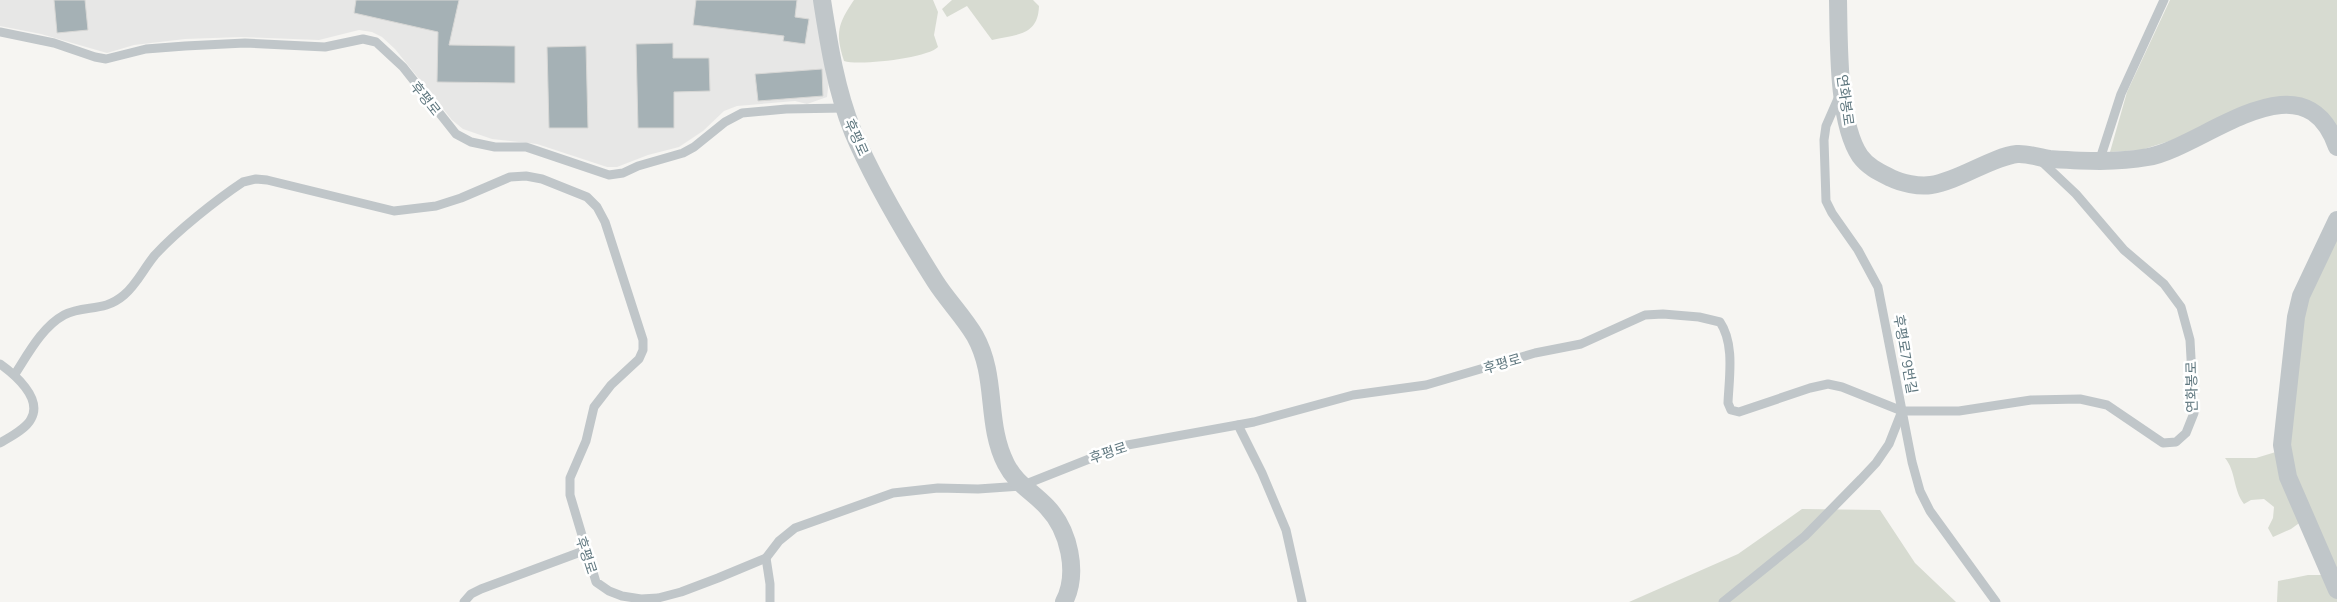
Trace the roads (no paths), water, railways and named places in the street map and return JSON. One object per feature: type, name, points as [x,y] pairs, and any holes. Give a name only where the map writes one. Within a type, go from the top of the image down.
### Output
[{"type":"street","name":"후평로","points":[[822,0],[839,95],[854,134],[885,195],[936,282],[975,336],[985,357],[991,386],[997,445],[1006,465],[1021,486],[1047,507],[1067,541],[1071,580],[1064,602]]},
{"type":"street","name":"연화봉로","points":[[1838,0],[1846,118],[1857,150],[1874,169],[1896,180],[1930,186],[2017,154],[2038,158],[2099,162],[2150,157],[2176,148],[2218,126],[2269,106],[2292,105],[2308,109],[2323,121],[2337,147]]},
{"type":"street","points":[[2337,220],[2299,303],[2282,445],[2288,477],[2337,590]]},
{"type":"lane","points":[[2099,162],[2121,94],[2164,0]]},
{"type":"lane","name":"후평로","points":[[0,32],[54,43],[106,59],[146,49],[186,46],[245,44],[325,47],[363,39],[376,42],[403,68],[456,134],[472,142],[495,147],[526,147],[609,175],[623,174],[638,166],[683,153],[694,147],[724,122],[742,113],[786,109],[844,108]]},
{"type":"lane","name":"후평로79번길","points":[[1724,602],[1805,536],[1876,463],[1889,444],[1902,411],[1878,287],[1858,250],[1826,201],[1824,140],[1826,126],[1843,86]]},
{"type":"lane","name":"연화봉로","points":[[1902,411],[1959,411],[2031,400],[2080,399],[2107,405],[2163,443],[2176,442],[2186,432],[2194,413],[2190,340],[2181,307],[2164,284],[2124,250],[2076,194],[2038,158]]},
{"type":"lane","name":"후평로","points":[[15,374],[36,342],[53,323],[63,316],[74,312],[110,305],[125,294],[154,257],[170,241],[244,182],[256,179],[267,180],[394,211],[436,206],[461,198],[510,177],[526,176],[542,179],[587,197],[597,207],[605,222],[643,340],[643,350],[639,359],[600,398],[594,407],[586,441],[570,478],[570,494],[596,582],[609,591],[622,596],[641,599],[658,598],[681,592],[766,558],[779,541],[795,528],[893,493],[929,489],[978,489],[1021,486],[1122,446],[1201,430],[1238,425],[1353,395],[1426,385],[1535,354],[1581,344],[1645,315],[1664,314],[1699,317],[1720,322],[1727,332],[1728,403],[1731,410],[1739,412],[1810,388],[1828,384],[1842,387],[1902,411]]},
{"type":"lane","points":[[0,364],[15,374],[27,390],[34,413],[31,420],[0,443]]},
{"type":"lane","points":[[1902,411],[1912,462],[1920,490],[1930,512],[1996,602]]},
{"type":"lane","points":[[1238,425],[1262,473],[1286,530],[1302,602]]},
{"type":"lane","points":[[464,602],[471,594],[481,588],[586,550]]},
{"type":"lane","points":[[766,558],[770,584],[770,602]]}]
